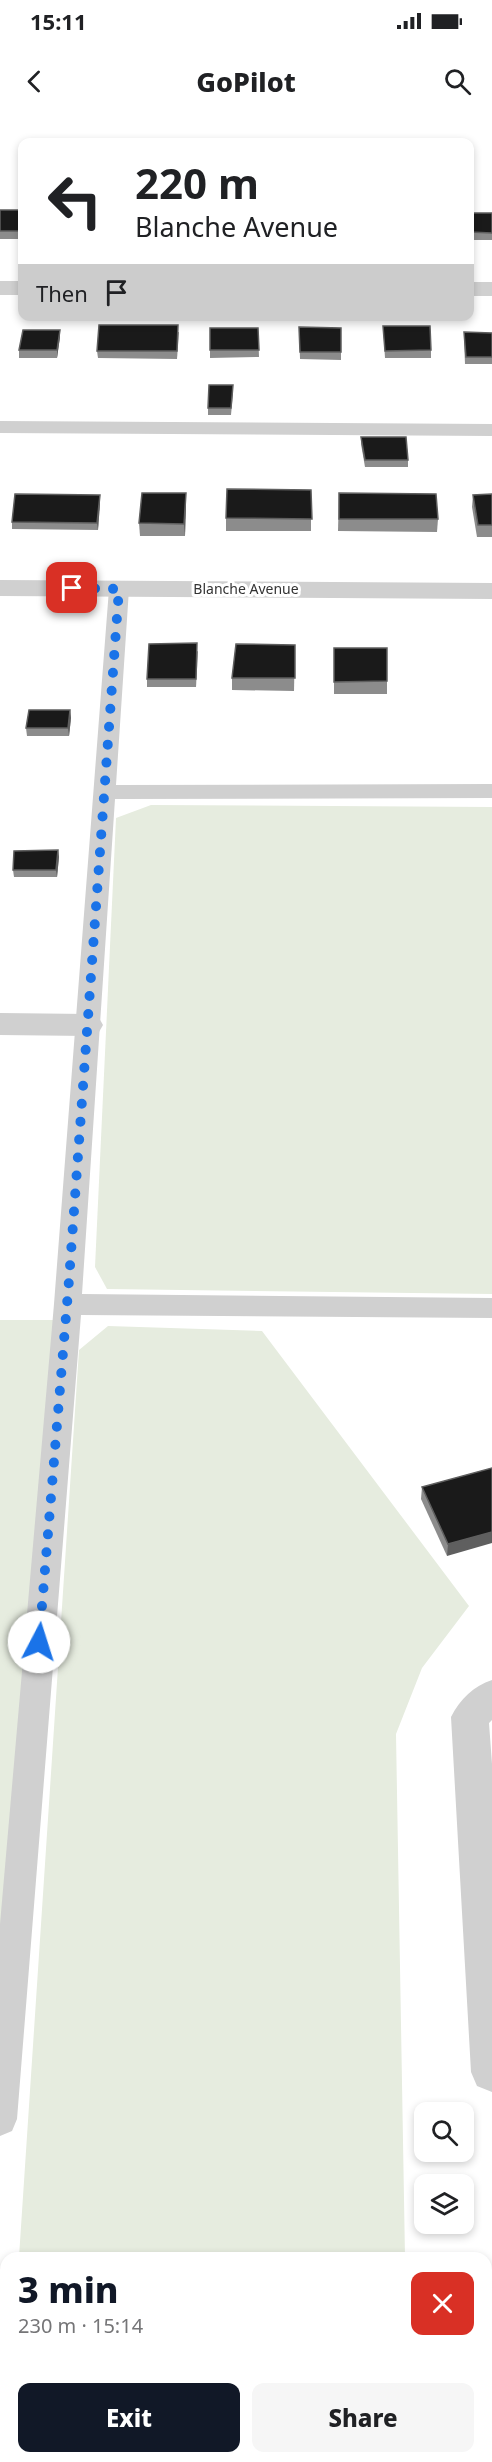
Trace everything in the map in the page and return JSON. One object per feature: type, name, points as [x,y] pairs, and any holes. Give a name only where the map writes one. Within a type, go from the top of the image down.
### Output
[{"type":"street","points":[[0,288],[18,288]]},
{"type":"street","points":[[474,289],[492,289]]},
{"type":"street","name":"Blanche Avenue","points":[[0,588],[492,591]]},
{"type":"street","points":[[0,1024],[88,1025]]},
{"type":"street","points":[[492,1696],[470,1717],[489,1983],[492,2072]]},
{"type":"lane","points":[[0,427],[492,430]]},
{"type":"lane","points":[[0,2119],[68,1304],[119,589]]},
{"type":"lane","points":[[105,792],[492,792]]},
{"type":"lane","points":[[68,1304],[492,1308]]},
{"type":"shaded area","points":[[151,805],[492,807],[492,1294],[107,1289],[95,1267],[116,818]]},
{"type":"shaded area","points":[[0,1320],[66,1320],[0,2000]]},
{"type":"shaded area","points":[[108,1326],[262,1331],[469,1606],[422,1668],[396,1734],[405,2252],[19,2252],[79,1350]]},
{"type":"building","points":[[0,210],[18,210],[18,231],[0,231]]},
{"type":"building","points":[[474,213],[492,213],[492,233],[474,232]]},
{"type":"building","points":[[99,325],[178,325],[177,351],[97,351]]},
{"type":"building","points":[[383,326],[430,326],[431,350],[385,351]]},
{"type":"building","points":[[299,327],[341,328],[341,352],[300,352]]},
{"type":"building","points":[[210,328],[258,328],[259,350],[210,350]]},
{"type":"building","points":[[23,330],[60,330],[57,350],[19,350]]},
{"type":"building","points":[[464,332],[492,333],[492,357],[466,357]]},
{"type":"building","points":[[209,385],[233,385],[231,408],[208,408]]},
{"type":"building","points":[[361,437],[406,437],[408,460],[365,460]]},
{"type":"building","points":[[227,489],[311,490],[312,519],[226,518]]},
{"type":"building","points":[[142,493],[186,493],[184,524],[139,523]]},
{"type":"building","points":[[339,493],[436,494],[438,519],[339,519]]},
{"type":"building","points":[[15,494],[100,495],[97,523],[12,522]]},
{"type":"building","points":[[492,494],[492,525],[478,525],[473,495]]},
{"type":"building","points":[[197,643],[196,679],[147,679],[149,644]]},
{"type":"building","points":[[236,644],[295,645],[295,678],[232,678]]},
{"type":"building","points":[[334,648],[387,648],[387,681],[334,682]]},
{"type":"building","points":[[29,710],[70,710],[68,728],[26,728]]},
{"type":"building","points":[[58,850],[56,870],[13,870],[14,851]]},
{"type":"building","points":[[492,1468],[492,1532],[448,1544],[422,1487]]},
{"type":"route","points":[[39,1642],[69,1280],[119,589],[72,588]]}]
